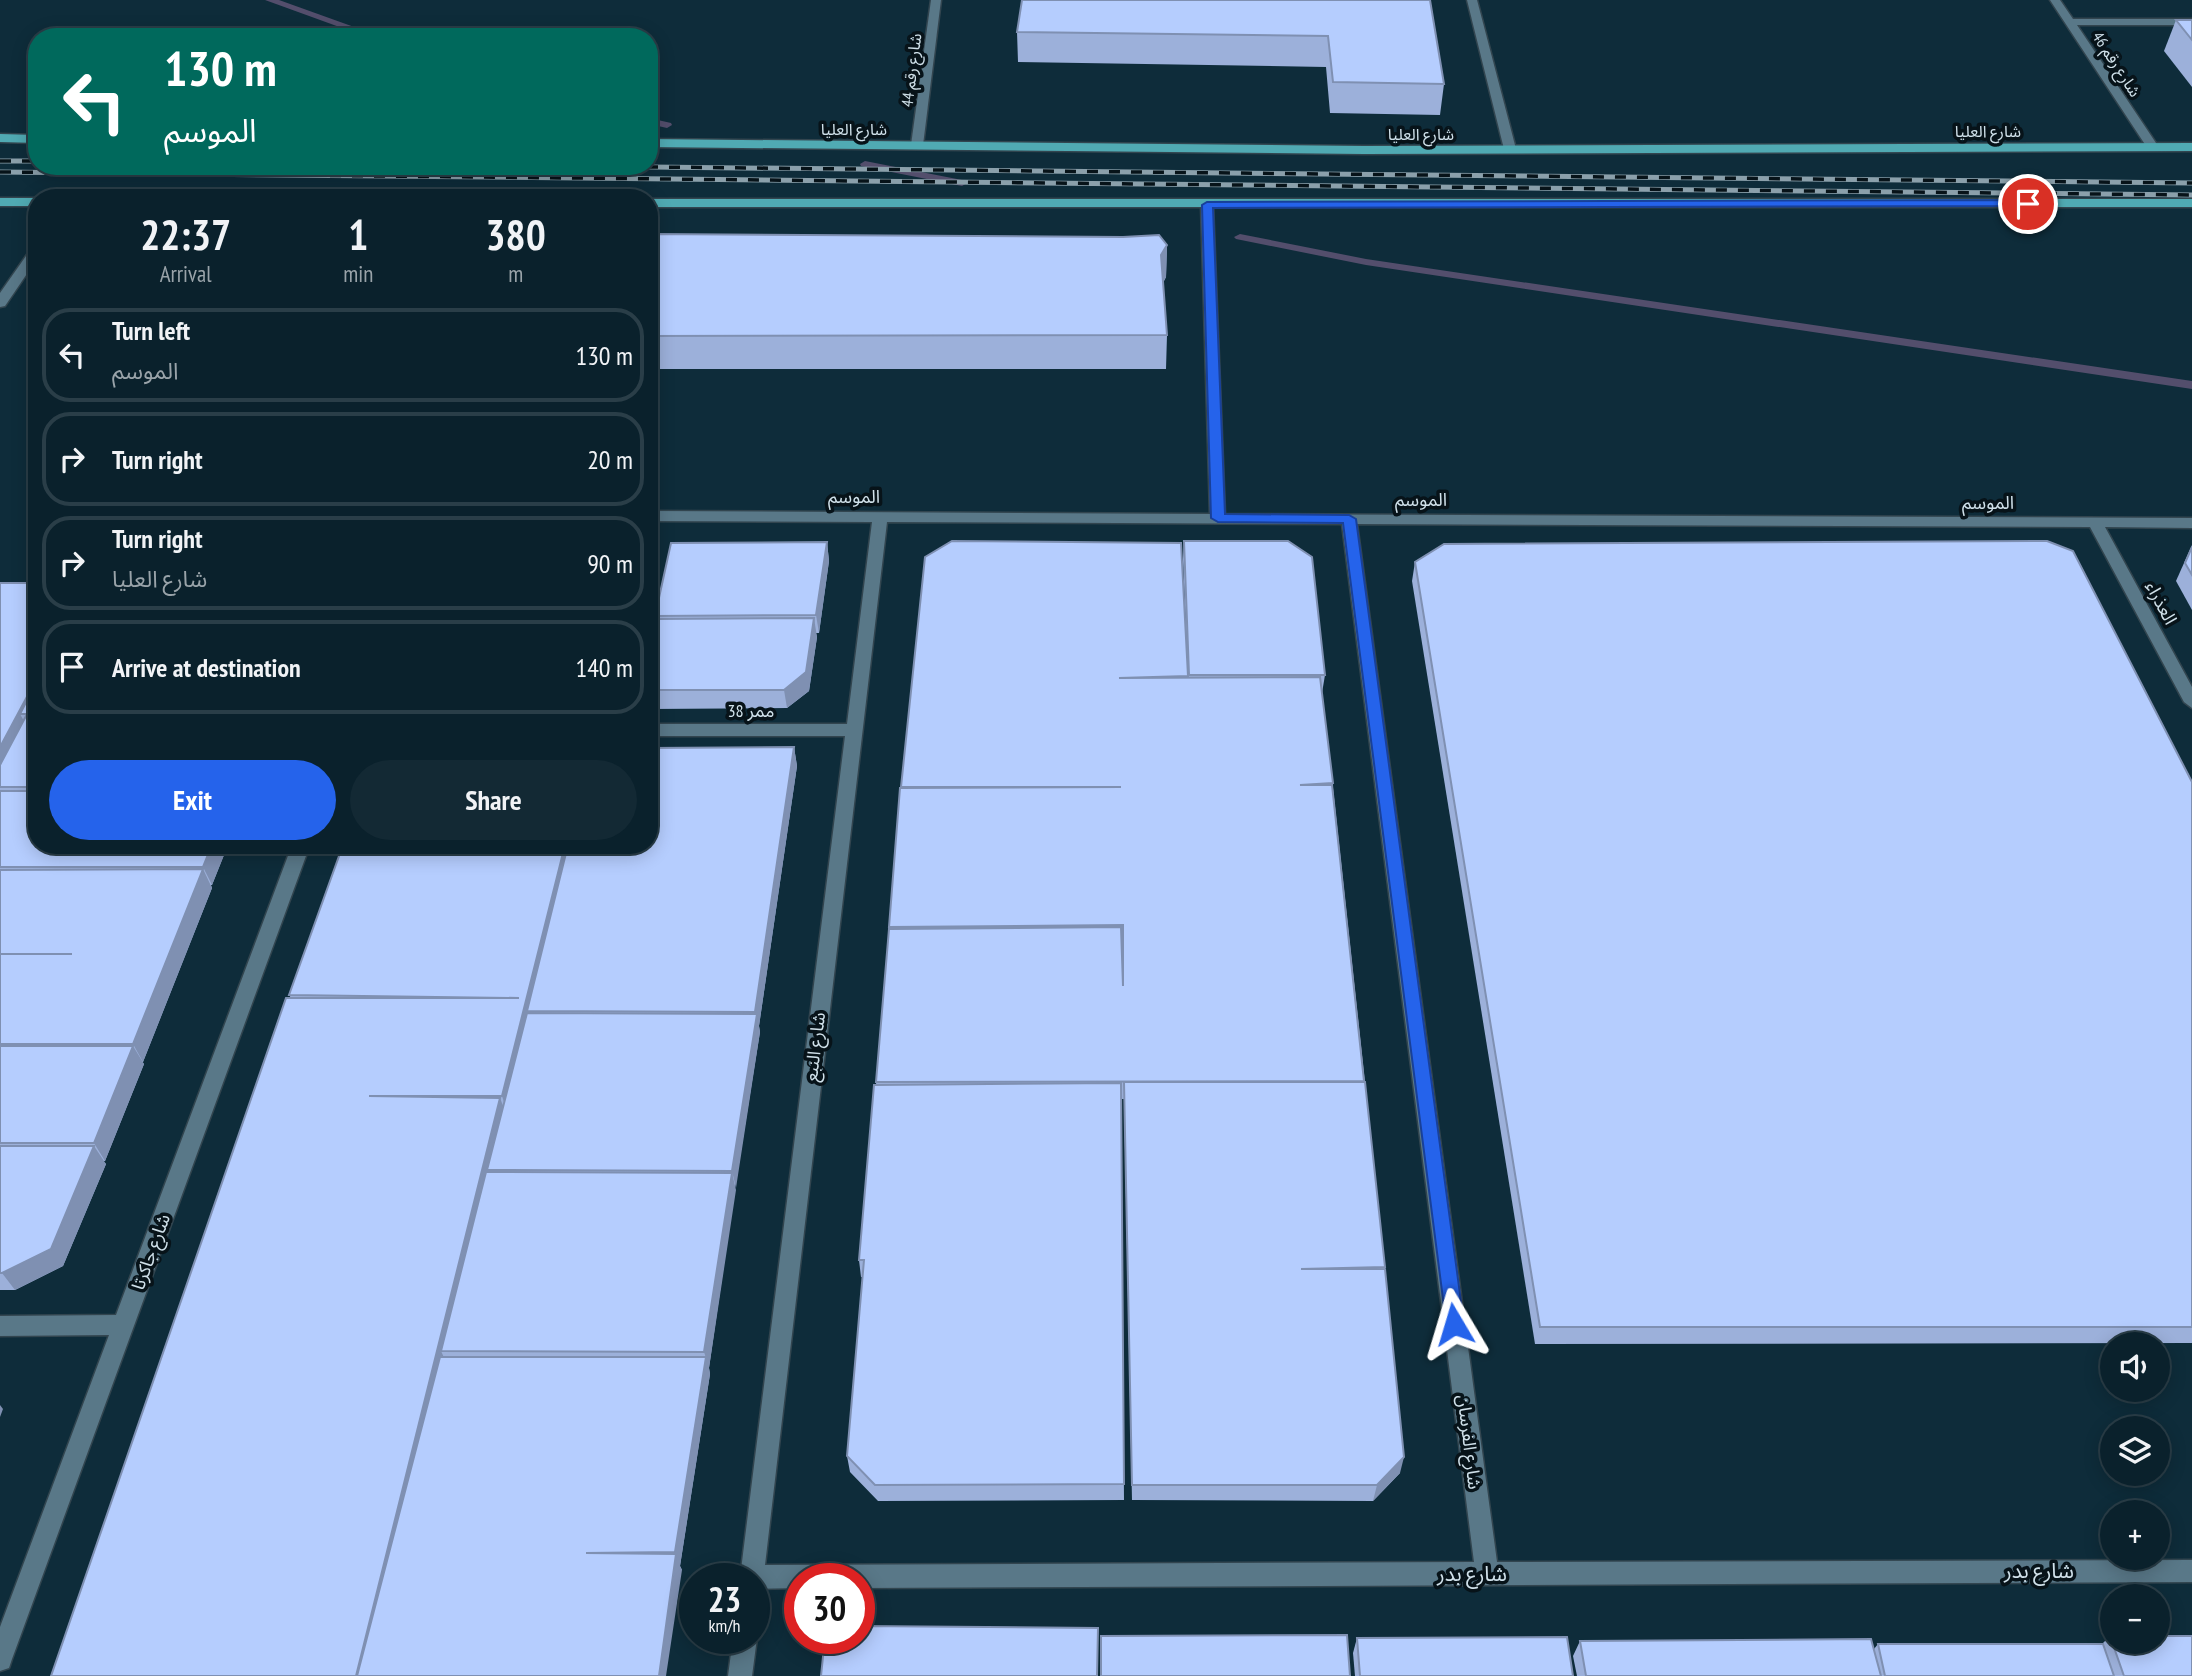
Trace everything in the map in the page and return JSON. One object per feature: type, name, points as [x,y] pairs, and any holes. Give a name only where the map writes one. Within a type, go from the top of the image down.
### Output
[{"type":"main road","points":[[0,138],[28,139]]},
{"type":"main road","name":"شارع العليا","points":[[658,143],[1510,149],[2192,146]]},
{"type":"main road","points":[[0,201],[28,202]]},
{"type":"main road","points":[[658,203],[2192,204]]},
{"type":"street","name":"شارع رقم 44","points":[[917,145],[936,0]]},
{"type":"street","points":[[1472,0],[1510,149]]},
{"type":"street","name":"شارع رقم 46","points":[[2054,0],[2152,146]]},
{"type":"street","points":[[2070,22],[2192,22]]},
{"type":"street","points":[[1207,205],[1218,518]]},
{"type":"street","points":[[0,303],[28,262]]},
{"type":"street","name":"الموسم","points":[[658,516],[2192,523]]},
{"type":"street","name":"شارع النبع","points":[[754,1563],[852,730],[880,517]]},
{"type":"street","name":"شارع الفرسان","points":[[1349,519],[1487,1573]]},
{"type":"street","name":"العذراء","points":[[2095,523],[2192,702]]},
{"type":"street","name":"ممر 38","points":[[658,730],[852,730]]},
{"type":"street","name":"شارع جاكرتا","points":[[0,1658],[298,854]]},
{"type":"street","points":[[0,1326],[123,1325]]},
{"type":"street","name":"شارع بدر","points":[[770,1578],[2192,1571]]},
{"type":"street","points":[[740,1676],[743,1654]]},
{"type":"building","points":[[1022,0],[1430,0],[1444,84],[1333,82],[1328,36],[1017,32]]},
{"type":"building","points":[[2176,20],[2192,20],[2192,40]]},
{"type":"building","points":[[658,234],[1159,235],[1167,245],[1161,255],[1167,335],[658,336]]},
{"type":"building","points":[[952,541],[1181,543],[1188,676],[1119,678],[1320,677],[1333,783],[1300,785],[1332,785],[1364,1081],[876,1082],[889,929],[1121,927],[1123,986],[1123,925],[889,927],[900,788],[1121,787],[901,787],[925,557]]},
{"type":"building","points":[[1184,541],[1288,541],[1312,557],[1325,675],[1189,675]]},
{"type":"building","points":[[2047,541],[2073,551],[2192,782],[2192,1327],[1540,1327],[1415,562],[1444,544]]},
{"type":"building","points":[[827,542],[816,615],[658,616],[658,602],[671,543]]},
{"type":"building","points":[[2192,547],[2192,575],[2185,563]]},
{"type":"building","points":[[0,583],[28,583],[28,695],[0,747]]},
{"type":"building","points":[[814,618],[806,672],[784,690],[658,690],[658,619]]},
{"type":"building","points":[[28,698],[28,714],[20,714]]},
{"type":"building","points":[[28,716],[28,787],[0,787],[0,765]]},
{"type":"building","points":[[794,747],[755,1012],[527,1011],[566,854],[658,854],[658,748]]},
{"type":"building","points":[[0,791],[28,791],[28,854],[208,854],[203,867],[0,867]]},
{"type":"building","points":[[340,854],[563,854],[502,1096],[369,1096],[500,1098],[356,1676],[51,1676],[286,998],[519,998],[289,995]]},
{"type":"building","points":[[203,869],[133,1044],[0,1044],[0,870]]},
{"type":"building","points":[[527,1013],[757,1014],[732,1171],[487,1170]]},
{"type":"building","points":[[0,1046],[133,1046],[94,1143],[0,1143]]},
{"type":"building","points":[[1124,1082],[1365,1082],[1385,1267],[1301,1269],[1385,1269],[1404,1457],[1377,1485],[1132,1485]]},
{"type":"building","points":[[1121,1083],[1124,1484],[875,1485],[847,1456],[864,1260],[859,1260],[874,1085]]},
{"type":"building","points":[[0,1146],[94,1146],[51,1249],[2,1273],[0,1273]]},
{"type":"building","points":[[486,1172],[732,1173],[704,1352],[441,1351]]},
{"type":"building","points":[[440,1357],[706,1357],[675,1552],[586,1553],[676,1554],[659,1676],[357,1676]]},
{"type":"building","points":[[875,1626],[1098,1628],[1097,1676],[821,1676],[823,1654],[875,1654]]},
{"type":"building","points":[[1347,1635],[1350,1676],[1101,1676],[1101,1636]]},
{"type":"building","points":[[2170,1636],[2192,1636],[2192,1676],[2124,1676],[2116,1654],[2170,1654]]},
{"type":"building","points":[[1567,1637],[1573,1676],[1360,1676],[1357,1638]]},
{"type":"building","points":[[1871,1639],[1881,1676],[1586,1676],[1580,1641]]},
{"type":"building","points":[[1878,1644],[2100,1644],[2100,1654],[2106,1654],[2114,1676],[1885,1676]]},
{"type":"waterway","points":[[270,0],[351,28]]},
{"type":"waterway","points":[[658,123],[667,125]]},
{"type":"waterway","points":[[865,164],[962,183]]},
{"type":"waterway","points":[[1240,237],[1366,262],[2192,385]]},
{"type":"railway","points":[[0,161],[28,161]]},
{"type":"railway","points":[[658,167],[2192,183]]},
{"type":"railway","points":[[0,172],[28,172]]},
{"type":"railway","points":[[286,175],[2192,195]]},
{"type":"route","points":[[1454,1324],[1349,519],[1218,518],[1207,205],[2028,204]]}]
